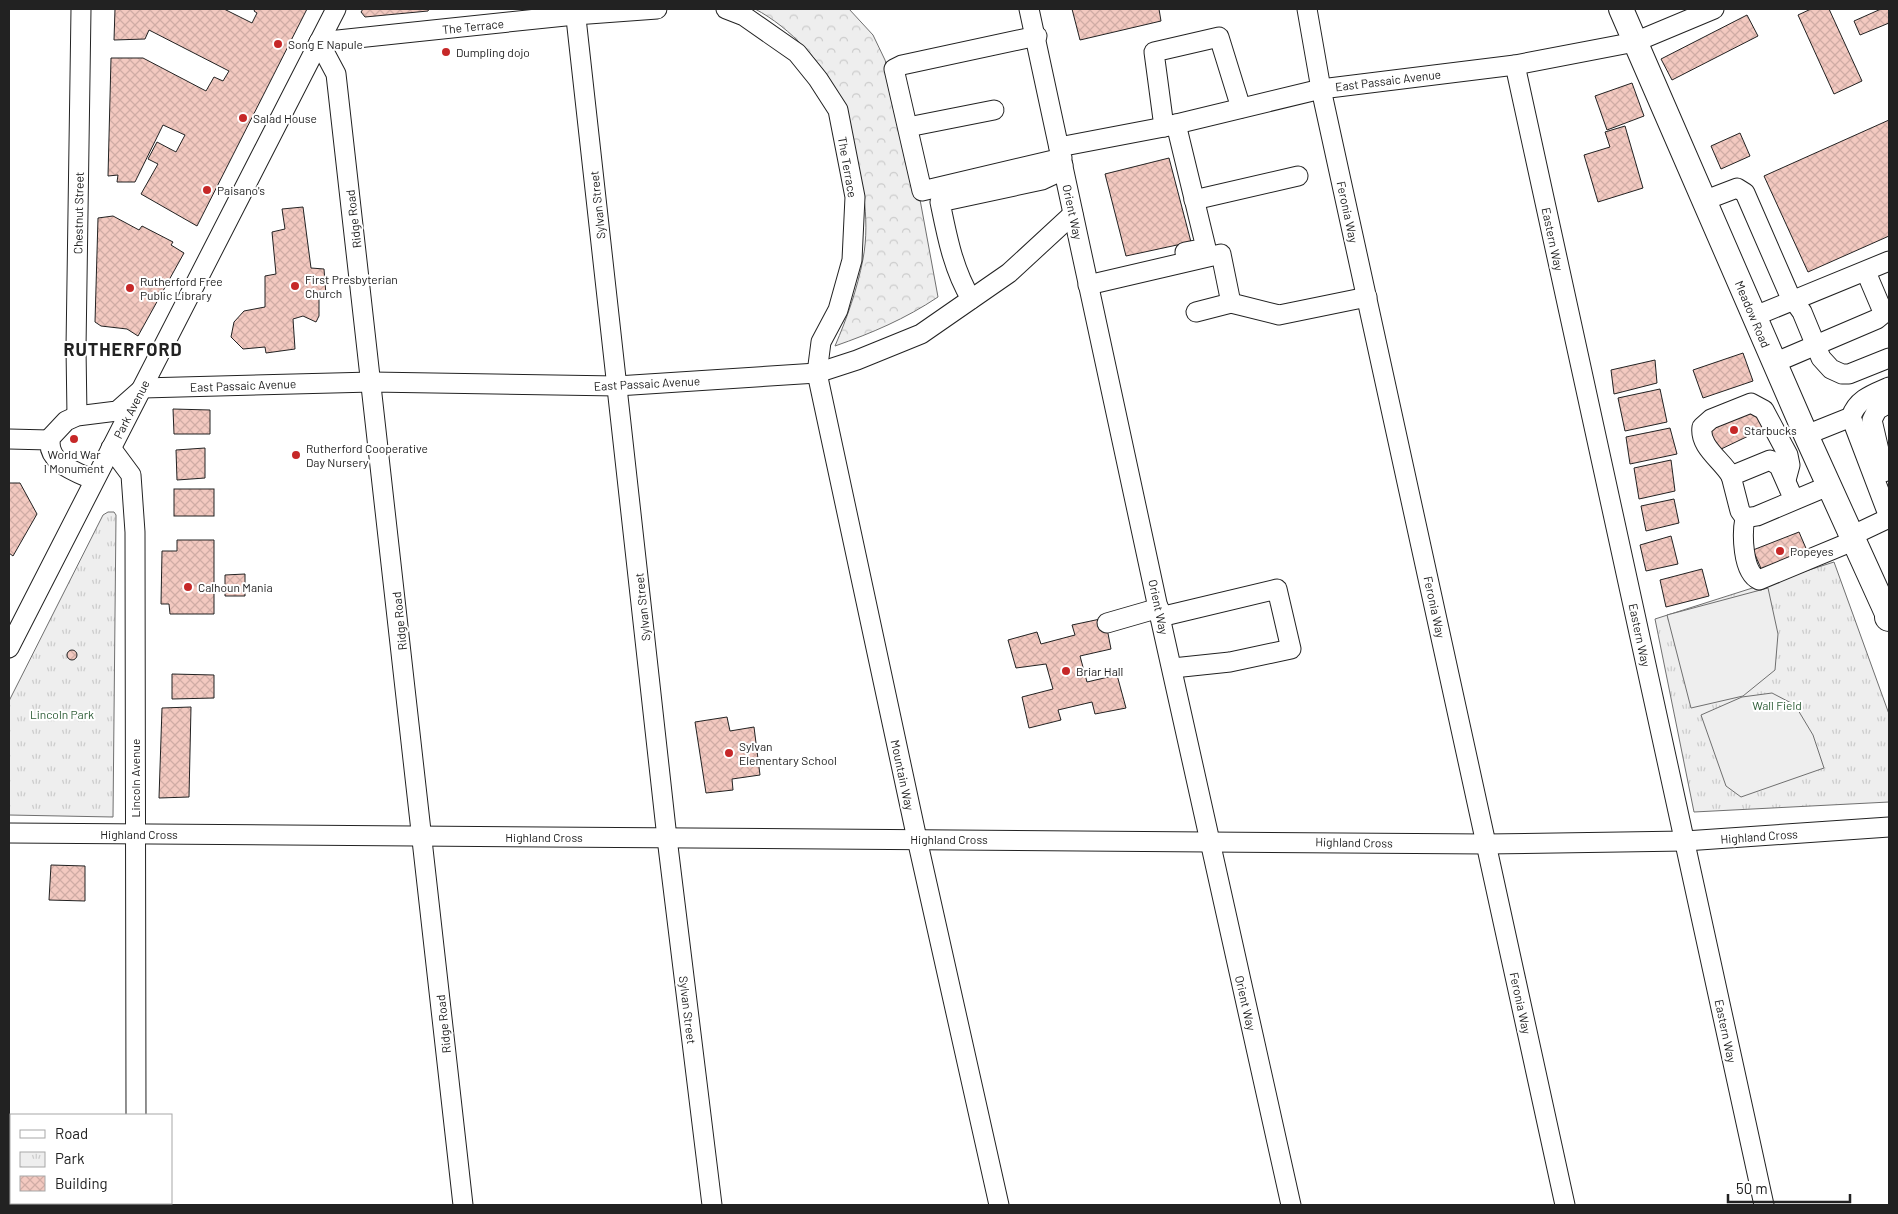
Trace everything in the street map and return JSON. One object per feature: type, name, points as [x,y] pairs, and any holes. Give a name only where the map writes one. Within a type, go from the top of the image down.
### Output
[{"type":"main road","name":"Meadow Road","points":[[1621,9],[1828,486],[1889,617]]},
{"type":"street","name":"Chestnut Street","points":[[77,416],[76,348],[81,9]]},
{"type":"street","name":"Park Avenue","points":[[9,648],[336,9]]},
{"type":"street","name":"The Terrace","points":[[319,42],[575,12],[657,9]]},
{"type":"street","name":"The Terrace","points":[[726,9],[744,16],[797,53],[818,79],[838,110],[855,197],[852,260],[838,310],[821,342],[817,373]]},
{"type":"street","name":"Orient Way","points":[[1029,9],[1037,36],[1087,279],[1291,1205]]},
{"type":"street","name":"Feronia Way","points":[[1308,9],[1321,89],[1565,1205]]},
{"type":"street","name":"East Passaic Avenue","points":[[908,127],[922,191],[1061,157],[1170,125],[1321,89],[1515,65],[1635,42],[1714,9]]},
{"type":"street","name":"Sylvan Street","points":[[575,12],[667,838],[712,1205]]},
{"type":"street","points":[[994,110],[908,127],[894,69],[902,65],[1037,36]]},
{"type":"street","points":[[1087,279],[1206,248],[1194,200],[1170,125],[1154,52],[1218,38],[1241,108]]},
{"type":"street","name":"Ridge Road","points":[[319,42],[336,74],[463,1205]]},
{"type":"street","name":"Eastern Way","points":[[1515,65],[1764,1205]]},
{"type":"street","points":[[971,299],[961,282],[951,253],[940,202],[1042,180],[1056,173],[1061,157]]},
{"type":"street","points":[[1194,200],[1298,176]]},
{"type":"street","points":[[1703,201],[1737,188],[1745,193],[1794,301],[1802,312],[1821,358],[1831,369],[1842,374],[1849,374],[1889,358]]},
{"type":"street","name":"East Passaic Avenue","points":[[142,388],[372,382],[617,386],[817,373],[857,360],[922,334],[1009,273],[1073,214]]},
{"type":"street","points":[[1087,279],[1221,254],[1231,303]]},
{"type":"street","points":[[1755,316],[1889,261]]},
{"type":"street","points":[[1774,363],[1877,319],[1885,304],[1866,272]]},
{"type":"street","points":[[1196,312],[1231,303],[1245,309],[1280,315],[1367,297]]},
{"type":"street","name":"Mountain Way","points":[[817,373],[917,839],[999,1205]]},
{"type":"street","points":[[1888,513],[1851,417],[1854,408],[1862,400],[1889,387]]},
{"type":"street","points":[[94,480],[57,460],[52,453],[49,440],[66,421],[77,416],[116,411],[142,388]]},
{"type":"street","points":[[1746,518],[1740,511],[1731,476],[1721,461],[1711,454],[1702,435],[1702,427],[1711,419],[1751,403],[1756,404],[1764,410],[1788,455],[1790,465],[1786,482]]},
{"type":"street","points":[[1888,513],[1885,479],[1872,420],[1877,410],[1889,403]]},
{"type":"street","points":[[1806,435],[1851,417]]},
{"type":"street","points":[[9,439],[49,440]]},
{"type":"street","name":"Lincoln Avenue","points":[[111,448],[131,475],[135,532],[136,1114]]},
{"type":"street","points":[[1731,476],[1770,460],[1779,466],[1794,500]]},
{"type":"street","points":[[1746,518],[1757,516],[1828,486]]},
{"type":"street","points":[[1746,518],[1742,532],[1743,549],[1754,576],[1759,580],[1852,539],[1888,513]]},
{"type":"street","points":[[1107,623],[1200,608],[1277,589],[1291,649],[1230,662],[1173,668]]},
{"type":"street","name":"Highland Cross","points":[[9,833],[1210,840],[1486,844],[1685,841],[1889,827]]},
{"type":"green space","points":[[755,9],[849,9],[873,35],[885,60],[899,105],[914,167],[938,297],[888,325],[835,346],[855,293],[863,259],[866,227],[864,195],[858,163],[842,102],[827,75],[794,37]]},
{"type":"green space","name":"Lincoln Park","points":[[108,512],[114,512],[116,515],[113,817],[9,815],[9,701],[103,515]]},
{"type":"green space","name":"Wall Field","points":[[1834,562],[1889,714],[1889,802],[1694,812],[1655,619]]},
{"type":"green space","points":[[1768,588],[1778,634],[1775,670],[1743,696],[1691,708],[1667,615]]},
{"type":"green space","points":[[1772,693],[1795,705],[1813,735],[1824,768],[1741,797],[1726,786],[1701,715],[1742,697]]},
{"type":"building","points":[[115,9],[224,9],[252,23],[257,13],[254,11],[255,9],[307,9],[197,226],[141,194],[158,164],[148,159],[157,142],[176,152],[185,135],[163,125],[135,182],[117,182],[118,175],[108,176],[111,58],[143,58],[206,91],[214,77],[223,81],[229,71],[149,30],[145,39],[114,40]]},
{"type":"building","points":[[363,9],[429,9],[428,11],[365,17],[361,12]]},
{"type":"building","points":[[1072,9],[1159,9],[1161,21],[1080,40]]},
{"type":"building","points":[[1811,9],[1829,9],[1862,81],[1834,94],[1798,15]]},
{"type":"building","points":[[1881,9],[1889,9],[1889,23],[1860,35],[1854,21]]},
{"type":"building","points":[[1747,15],[1758,36],[1672,80],[1661,59]]},
{"type":"building","points":[[1632,83],[1644,116],[1607,130],[1595,96]]},
{"type":"building","points":[[1889,120],[1889,236],[1808,272],[1764,176]]},
{"type":"building","points":[[1625,126],[1643,188],[1598,202],[1584,155],[1610,147],[1605,132]]},
{"type":"building","points":[[1740,133],[1750,156],[1721,169],[1711,146]]},
{"type":"building","points":[[1169,158],[1191,242],[1126,256],[1105,174]]},
{"type":"building","name":"First Presbyterian Church","points":[[303,207],[311,268],[324,269],[326,295],[319,296],[319,316],[316,322],[303,316],[293,319],[295,349],[266,353],[265,347],[243,349],[231,337],[234,322],[244,311],[265,307],[265,276],[276,274],[272,232],[285,229],[282,209]]},
{"type":"building","name":"Rutherford Free Public Library","points":[[113,216],[139,230],[142,226],[173,242],[171,245],[184,253],[138,336],[127,329],[101,326],[95,322],[98,218]]},
{"type":"building","points":[[1743,353],[1753,381],[1703,398],[1693,370]]},
{"type":"building","points":[[1655,360],[1657,383],[1614,394],[1611,370]]},
{"type":"building","points":[[1660,389],[1667,422],[1625,431],[1618,398]]},
{"type":"building","points":[[173,409],[210,410],[210,434],[174,434]]},
{"type":"building","name":"Starbucks","points":[[1755,409],[1763,429],[1717,451],[1707,431]]},
{"type":"building","points":[[1670,428],[1677,454],[1630,464],[1626,437]]},
{"type":"building","points":[[205,448],[205,478],[177,480],[176,450]]},
{"type":"building","points":[[1671,460],[1675,491],[1639,499],[1634,468]]},
{"type":"building","points":[[9,483],[20,483],[37,514],[13,556],[9,553]]},
{"type":"building","points":[[174,489],[214,489],[214,516],[174,516]]},
{"type":"building","points":[[1674,499],[1679,523],[1646,531],[1641,506]]},
{"type":"building","name":"Popeyes","points":[[1799,532],[1808,553],[1763,573],[1753,550]]},
{"type":"building","points":[[1671,536],[1678,564],[1646,571],[1640,545]]},
{"type":"building","name":"Calhoun Mania","points":[[177,540],[214,540],[214,614],[170,614],[169,604],[161,604],[162,551],[177,551]]},
{"type":"building","points":[[1702,569],[1709,596],[1666,607],[1660,580]]},
{"type":"building","points":[[245,574],[245,596],[225,596],[225,575]]},
{"type":"building","name":"Briar Hall","points":[[1105,618],[1111,649],[1080,656],[1087,682],[1117,675],[1126,708],[1095,714],[1092,702],[1058,710],[1061,720],[1029,728],[1022,697],[1053,689],[1046,664],[1016,668],[1008,640],[1037,632],[1041,644],[1075,635],[1072,625]]},
{"type":"building","points":[[72,650],[77,655],[72,660],[67,655]]},
{"type":"building","points":[[172,674],[214,675],[214,698],[172,699]]},
{"type":"building","points":[[191,707],[189,797],[159,798],[162,708]]},
{"type":"building","name":"Sylvan Elementary School","points":[[727,717],[730,731],[754,727],[760,775],[732,779],[733,790],[706,793],[695,722]]},
{"type":"building","points":[[51,865],[85,866],[85,901],[49,900]]},
{"type":"place","name":"Song E Napule","points":[[278,44]]},
{"type":"place","name":"Dumpling dojo","points":[[446,52]]},
{"type":"place","name":"Salad House","points":[[243,118]]},
{"type":"place","name":"Paisano's","points":[[207,190]]},
{"type":"place","name":"First Presbyterian Church","points":[[295,286]]},
{"type":"place","name":"Rutherford Free Public Library","points":[[130,288]]},
{"type":"place","name":"Starbucks","points":[[1734,430]]},
{"type":"place","name":"World War I Monument","points":[[74,439]]},
{"type":"place","name":"Rutherford Cooperative Day Nursery","points":[[296,455]]},
{"type":"place","name":"Popeyes","points":[[1780,551]]},
{"type":"place","name":"Calhoun Mania","points":[[188,587]]},
{"type":"place","name":"Briar Hall","points":[[1066,671]]},
{"type":"place","name":"Sylvan Elementary School","points":[[729,753]]},
{"type":"district","name":"RUTHERFORD","points":[[123,349]]}]
